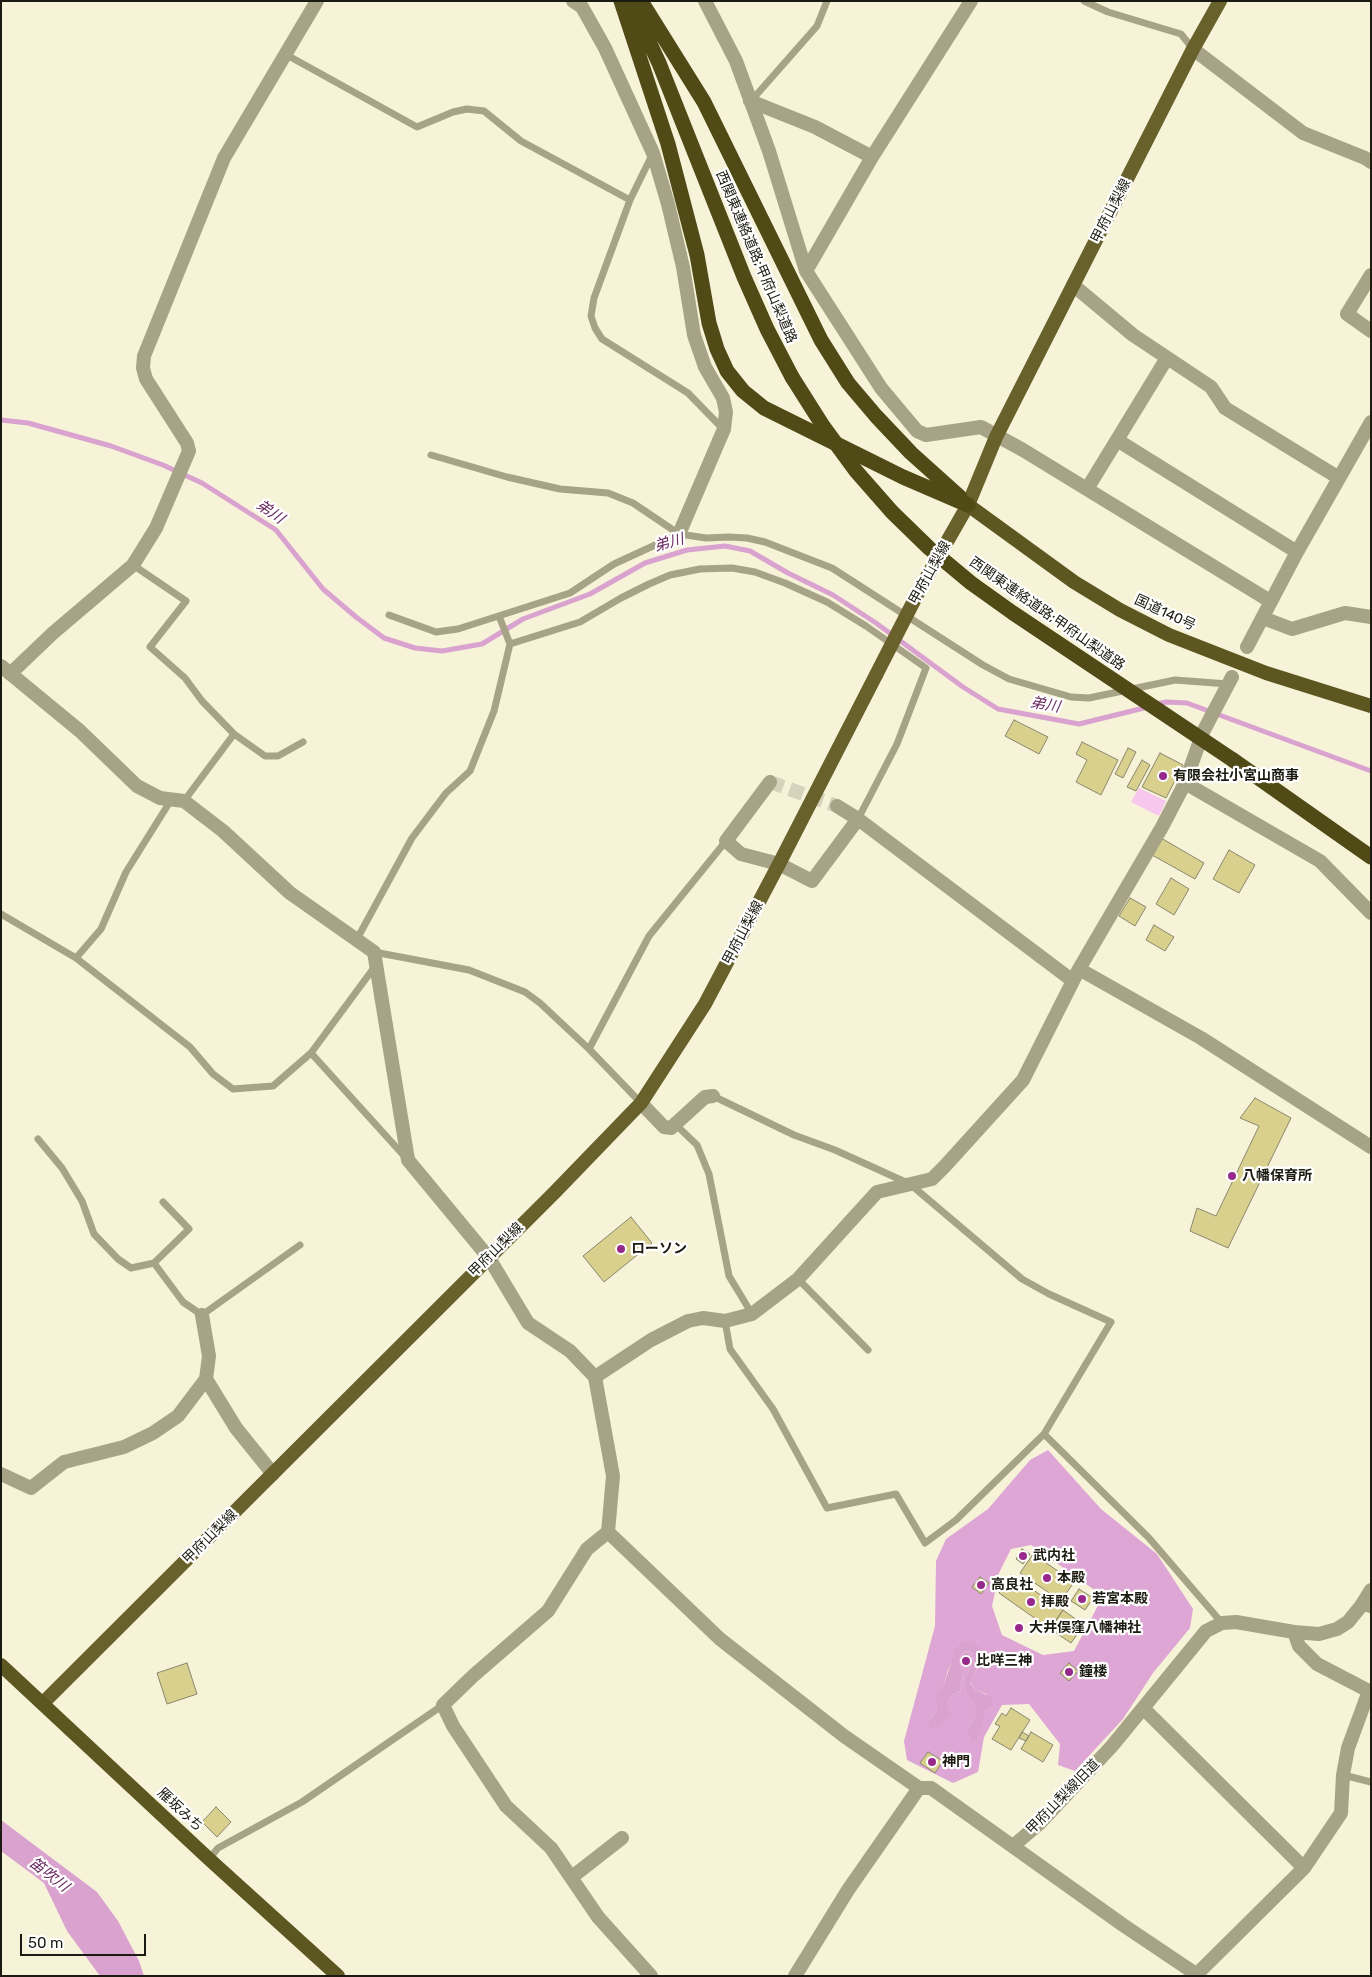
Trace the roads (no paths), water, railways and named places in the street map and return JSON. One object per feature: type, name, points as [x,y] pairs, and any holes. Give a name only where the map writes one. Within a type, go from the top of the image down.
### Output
[{"type":"highway","points":[[620,1],[668,144],[697,255],[709,323],[727,371],[743,391],[764,408],[902,477],[968,505]]},
{"type":"highway","name":"西関東連絡道路;甲府山梨道路","points":[[630,1],[659,63],[744,277],[767,329],[792,377],[823,426],[856,471],[892,512],[929,548],[972,583],[1013,613],[1233,760],[1371,857]]},
{"type":"highway","points":[[641,1],[704,102],[821,340],[848,383],[911,453],[968,505]]},
{"type":"highway","name":"国道140号","points":[[968,505],[1074,582],[1120,610],[1169,635],[1266,673],[1371,706]]},
{"type":"highway","name":"雁坂みち","points":[[1,1665],[209,1859],[338,1976]]},
{"type":"main road","name":"甲府山梨線","points":[[42,1703],[600,1147],[641,1103],[705,1004],[780,864],[921,587],[968,505],[996,437],[1193,49],[1220,1]]},
{"type":"street","points":[[317,1],[284,53],[224,158],[144,356],[143,368],[146,379],[187,444],[189,452],[156,528],[133,565],[53,633],[4,669],[80,731],[137,786],[160,798],[177,801],[223,831],[290,893],[357,940],[375,958],[408,1160],[489,1258],[528,1322],[570,1351],[595,1377],[613,1476],[608,1532],[587,1549],[548,1611],[443,1705],[453,1726],[506,1806],[551,1848],[598,1917],[651,1976]]},
{"type":"street","points":[[573,1],[582,7],[605,48],[653,153],[683,266],[694,335],[704,368],[723,398],[726,412],[724,429],[679,534]]},
{"type":"street","points":[[705,1],[736,61],[769,151],[806,271],[880,388],[917,431],[926,435],[981,427],[996,437],[1023,450],[1270,601]]},
{"type":"street","points":[[806,271],[872,157],[970,1]]},
{"type":"street","points":[[1193,49],[1303,134],[1371,162]]},
{"type":"street","points":[[750,101],[815,128],[872,157]]},
{"type":"street","points":[[1371,275],[1347,314],[1371,331]]},
{"type":"street","points":[[1073,286],[1133,335],[1211,387],[1225,408],[1339,478]]},
{"type":"street","points":[[1087,489],[1167,358]]},
{"type":"street","points":[[1247,647],[1297,552],[1371,422]]},
{"type":"street","points":[[1117,440],[1297,552]]},
{"type":"street","points":[[1263,618],[1292,629],[1345,614],[1371,617]]},
{"type":"street","points":[[595,1377],[651,1340],[688,1321],[703,1318],[725,1320],[752,1314],[798,1279],[877,1192],[932,1179],[1023,1080],[1076,975],[1162,827],[1185,783],[1203,732],[1228,686]]},
{"type":"street","points":[[770,782],[726,840],[741,854],[780,864],[812,881],[858,819]]},
{"type":"street","points":[[1185,783],[1320,861],[1371,912]]},
{"type":"street","points":[[837,806],[858,819],[1076,975],[1200,1038],[1371,1147]]},
{"type":"street","points":[[641,1103],[664,1127],[671,1128],[704,1097],[712,1096]]},
{"type":"street","points":[[1,1474],[31,1488],[64,1462],[124,1447],[153,1433],[178,1416],[206,1379],[209,1356],[202,1315]]},
{"type":"street","points":[[206,1379],[236,1428],[273,1474]]},
{"type":"street","points":[[608,1532],[720,1639],[844,1736],[919,1788],[930,1788],[1122,1925],[1198,1975],[1304,1868],[1341,1814],[1343,1775],[1348,1748],[1369,1691],[1316,1664],[1299,1646],[1294,1632]]},
{"type":"street","points":[[1222,1623],[1236,1622],[1318,1634],[1336,1630],[1366,1608],[1371,1590]]},
{"type":"street","name":"甲府山梨線旧道","points":[[1013,1846],[1040,1823],[1112,1746],[1206,1631],[1222,1623]]},
{"type":"street","points":[[1144,1709],[1304,1868]]},
{"type":"street","points":[[795,1976],[848,1890],[919,1788]]},
{"type":"street","points":[[572,1877],[622,1838]]},
{"type":"lane","points":[[750,101],[817,26],[827,1]]},
{"type":"lane","points":[[1084,1],[1108,12],[1181,34],[1193,49]]},
{"type":"lane","points":[[284,53],[418,127],[452,112],[467,109],[484,111],[520,141],[630,200]]},
{"type":"lane","points":[[653,153],[630,200],[594,298],[591,316],[595,328],[602,339],[688,393],[724,429]]},
{"type":"lane","points":[[431,455],[507,477],[560,489],[608,493],[633,503],[679,534],[706,538],[747,538],[765,542],[832,568],[982,665],[1009,679],[1071,697],[1089,698],[1175,680],[1228,686]]},
{"type":"lane","points":[[389,615],[436,632],[458,630],[570,593],[614,564],[679,534]]},
{"type":"lane","points":[[133,565],[186,601],[150,646],[185,678],[202,701],[234,734],[265,756],[278,756],[303,742]]},
{"type":"lane","points":[[510,644],[580,622],[649,584],[670,575],[700,569],[732,568],[755,572],[827,602],[866,626],[926,668],[897,744],[858,819]]},
{"type":"lane","points":[[357,940],[412,838],[446,793],[470,771],[494,711],[510,644],[499,616]]},
{"type":"lane","points":[[76,958],[101,929],[126,872],[177,801],[234,734]]},
{"type":"lane","points":[[589,1049],[649,936],[726,840]]},
{"type":"lane","points":[[1,914],[76,958],[190,1048],[213,1074],[234,1089],[274,1086],[311,1054],[375,958],[469,970],[525,992],[540,1003],[589,1049],[641,1103]]},
{"type":"lane","points":[[311,1054],[408,1160]]},
{"type":"lane","points":[[712,1096],[794,1135],[835,1150],[910,1184],[1022,1279],[1049,1294],[1111,1322],[1044,1434],[956,1520],[925,1544],[896,1494],[827,1508],[773,1409],[730,1349],[725,1320]]},
{"type":"lane","points":[[675,1124],[697,1145],[709,1174],[730,1276],[752,1314]]},
{"type":"lane","points":[[38,1139],[62,1168],[77,1193],[94,1234],[118,1259],[131,1268],[154,1263],[189,1229],[163,1202]]},
{"type":"lane","points":[[154,1263],[183,1302],[202,1315],[300,1245]]},
{"type":"lane","points":[[798,1279],[868,1350]]},
{"type":"lane","points":[[1044,1434],[1149,1538],[1222,1623]]},
{"type":"lane","points":[[209,1859],[218,1848],[302,1802],[443,1705]]},
{"type":"lane","points":[[1343,1775],[1371,1782]]},
{"type":"water","points":[[961,1642],[973,1643],[982,1648],[985,1657],[974,1673],[970,1683],[976,1690],[993,1698],[991,1707],[986,1710],[977,1738],[972,1741],[967,1730],[976,1716],[976,1706],[971,1701],[966,1688],[967,1674],[974,1660],[972,1652],[964,1651],[959,1660],[963,1674],[960,1691],[952,1695],[947,1703],[950,1715],[940,1726],[930,1728],[928,1722],[936,1712],[937,1695],[944,1684],[955,1651]]},
{"type":"water","name":"笛吹川","points":[[1,1820],[97,1892],[118,1921],[139,1961],[144,1976],[100,1976],[67,1931],[44,1883],[1,1851]]},
{"type":"waterway","name":"弟川","points":[[1,420],[28,423],[111,446],[163,465],[202,483],[276,530],[323,589],[356,617],[384,638],[415,648],[442,651],[482,644],[523,619],[590,594],[645,563],[687,550],[725,546],[750,551],[788,573],[833,595],[876,623],[963,687],[998,709],[1079,724],[1148,707]]},
{"type":"waterway","name":"弟川","points":[[1156,704],[1166,702],[1187,703],[1371,771]]},
{"type":"tunnel","points":[[770,782],[837,806]]},
{"type":"place","name":"有限会社小宮山商事","points":[[1163,776]]},
{"type":"place","name":"八幡保育所","points":[[1232,1176]]},
{"type":"place","name":"ローソン","points":[[621,1249]]},
{"type":"place","name":"武内社","points":[[1023,1556]]},
{"type":"place","name":"本殿","points":[[1047,1578]]},
{"type":"place","name":"高良社","points":[[981,1585]]},
{"type":"place","name":"若宮本殿","points":[[1082,1599]]},
{"type":"place","name":"拝殿","points":[[1031,1602]]},
{"type":"place","name":"大井俣窪八幡神社","points":[[1019,1628]]},
{"type":"place","name":"比咩三神","points":[[966,1661]]},
{"type":"place","name":"鐘楼","points":[[1069,1672]]},
{"type":"place","name":"神門","points":[[932,1762]]}]
